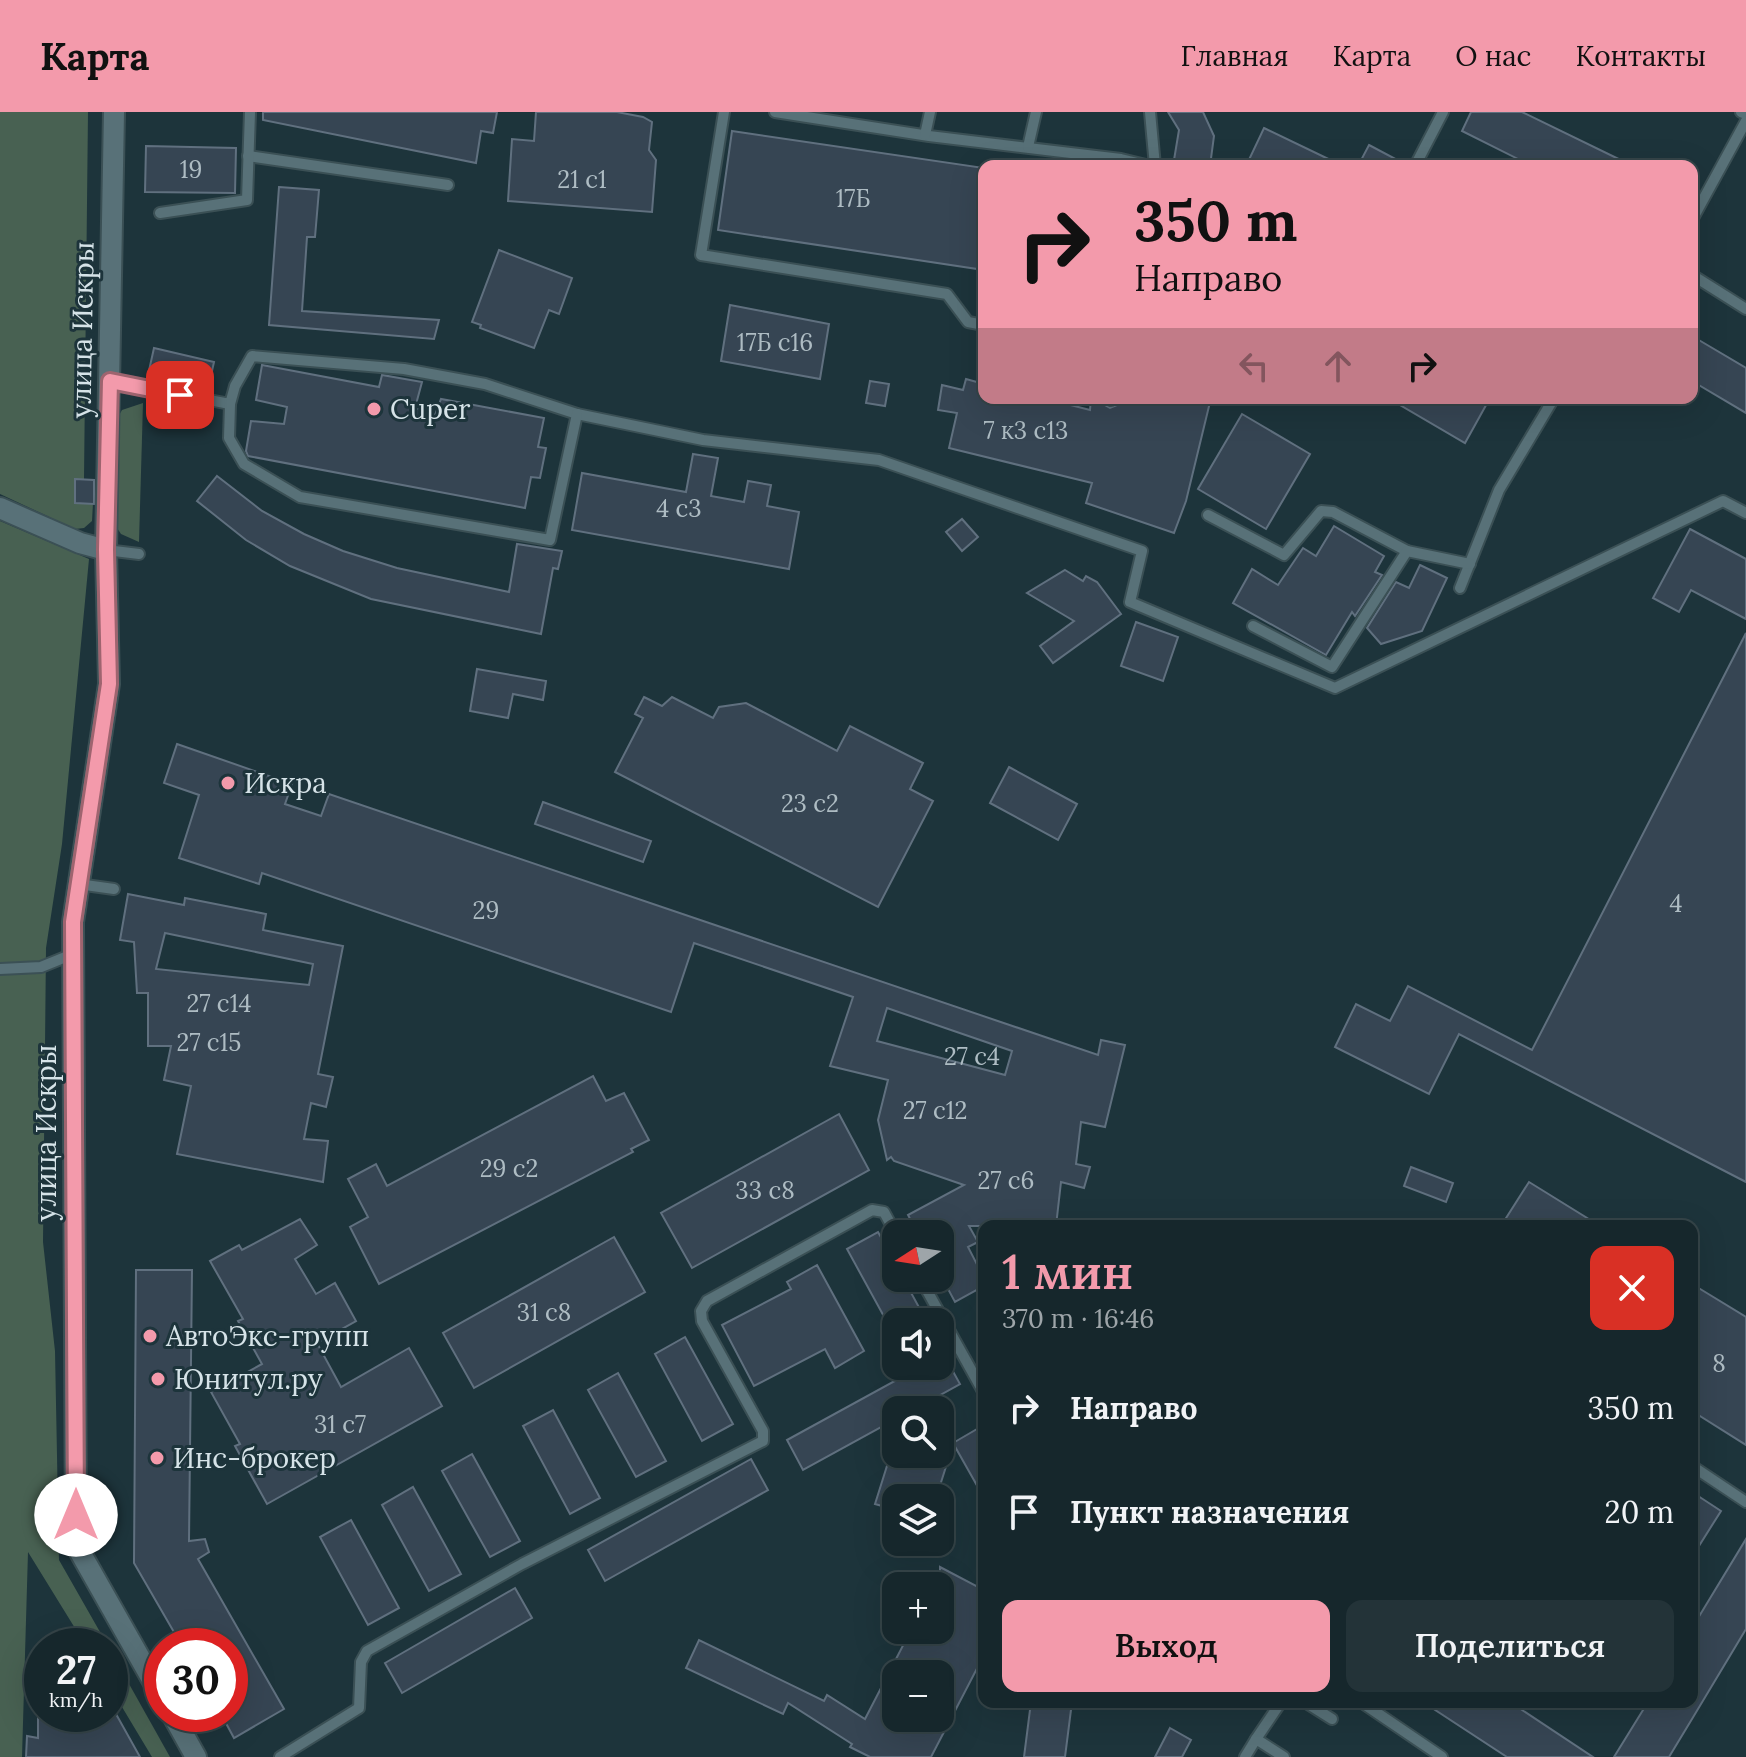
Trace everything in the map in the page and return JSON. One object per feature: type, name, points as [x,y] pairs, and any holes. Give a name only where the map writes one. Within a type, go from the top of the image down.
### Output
[{"type":"street","name":"улица Искры","points":[[114,112],[106,550],[109,684],[73,922],[76,1545],[144,1665]]},
{"type":"street","points":[[0,508],[80,543],[106,550]]},
{"type":"street","points":[[182,1732],[196,1757]]},
{"type":"lane","points":[[160,213],[247,200],[250,112]]},
{"type":"lane","points":[[724,112],[701,255],[947,294],[968,322],[978,324]]},
{"type":"lane","points":[[775,112],[925,135],[1125,160]]},
{"type":"lane","points":[[925,135],[930,112]]},
{"type":"lane","points":[[1028,147],[1036,112]]},
{"type":"lane","points":[[1150,112],[1152,160]]},
{"type":"lane","points":[[1418,160],[1443,112]]},
{"type":"lane","points":[[1698,209],[1746,121]]},
{"type":"lane","points":[[248,156],[448,185]]},
{"type":"lane","points":[[1698,279],[1746,309]]},
{"type":"lane","points":[[577,414],[550,540],[300,497],[244,464],[229,438],[230,404],[235,386],[252,356],[404,369],[485,384],[577,414],[703,440],[879,460],[1142,551],[1130,602],[1335,688],[1723,501],[1746,513]]},
{"type":"lane","points":[[110,381],[230,404]]},
{"type":"lane","points":[[1460,588],[1499,490],[1550,404]]},
{"type":"lane","points":[[1208,515],[1284,555],[1321,511],[1333,512],[1407,551],[1470,564]]},
{"type":"lane","points":[[106,550],[139,554]]},
{"type":"lane","points":[[1253,626],[1332,667],[1407,551]]},
{"type":"lane","points":[[78,884],[114,889]]},
{"type":"lane","points":[[0,969],[41,967],[73,954]]},
{"type":"lane","points":[[280,1757],[359,1708],[361,1662],[367,1651],[522,1564],[763,1441],[763,1431],[702,1321],[701,1311],[707,1301],[872,1210],[884,1212],[888,1220]]},
{"type":"lane","points":[[928,1292],[978,1382]]},
{"type":"lane","points":[[1698,1470],[1746,1502]]},
{"type":"lane","points":[[1245,1757],[1277,1708]]},
{"type":"lane","points":[[1315,1708],[1332,1719]]},
{"type":"lane","points":[[1370,1708],[1442,1757]]},
{"type":"lane","points":[[1256,1739],[1284,1757]]},
{"type":"green space","points":[[0,112],[88,112],[84,479],[75,479],[75,502],[93,503],[92,521],[84,528],[75,529],[0,494]]},
{"type":"green space","points":[[143,403],[139,542],[121,534],[115,525],[114,425],[122,410]]},
{"type":"green space","points":[[0,521],[89,559],[62,844],[46,948],[43,1242],[55,1351],[59,1560],[98,1628],[75,1628],[28,1552],[22,1757],[0,1757]]},
{"type":"green space","points":[[128,1682],[144,1711],[144,1732],[156,1732],[170,1757],[152,1757],[128,1717]]},
{"type":"building","points":[[263,112],[497,112],[493,133],[481,131],[476,163],[263,120]]},
{"type":"building","points":[[536,112],[617,112],[652,122],[649,150],[656,160],[652,212],[508,201],[512,139],[534,141]]},
{"type":"building","points":[[1168,112],[1203,112],[1214,136],[1211,160],[1174,160],[1179,130]]},
{"type":"building","points":[[1471,112],[1522,112],[1621,160],[1520,160],[1462,131]]},
{"type":"building","points":[[1264,128],[1331,160],[1249,160]]},
{"type":"building","points":[[732,131],[978,167],[978,269],[718,230]]},
{"type":"building","points":[[1369,145],[1398,160],[1361,160]]},
{"type":"building","points":[[146,146],[236,148],[235,193],[145,192]]},
{"type":"building","points":[[279,187],[319,190],[315,237],[307,237],[302,311],[439,320],[434,339],[269,325]]},
{"type":"building","points":[[499,250],[572,278],[559,314],[549,310],[534,348],[480,328],[481,325],[472,322]]},
{"type":"building","points":[[730,305],[829,324],[820,379],[721,361]]},
{"type":"building","points":[[1698,340],[1746,368],[1746,413],[1698,385]]},
{"type":"building","points":[[154,348],[214,362],[208,389],[148,375]]},
{"type":"building","points":[[262,365],[379,387],[382,375],[422,382],[415,408],[435,415],[441,399],[544,418],[538,447],[546,448],[540,478],[531,477],[525,508],[248,456],[246,451],[251,421],[284,424],[287,407],[256,400]]},
{"type":"building","points":[[966,379],[978,382],[978,404],[1066,404],[1090,410],[1090,404],[1105,404],[1110,408],[1117,404],[1210,404],[1186,501],[1174,533],[1086,503],[1092,483],[949,448],[957,413],[938,410],[942,385],[963,390]]},
{"type":"building","points":[[870,381],[889,384],[885,406],[866,403]]},
{"type":"building","points":[[1398,404],[1487,404],[1465,443]]},
{"type":"building","points":[[1242,414],[1310,454],[1266,529],[1198,489]]},
{"type":"building","points":[[693,454],[718,458],[711,496],[744,502],[748,481],[771,485],[767,506],[799,512],[789,569],[572,530],[582,473],[686,492]]},
{"type":"building","points":[[217,476],[262,511],[304,534],[343,551],[397,568],[509,592],[517,544],[562,551],[558,569],[553,568],[541,634],[371,599],[290,566],[246,540],[197,501]]},
{"type":"building","points":[[75,479],[94,480],[94,504],[75,503]]},
{"type":"building","points":[[962,519],[978,537],[962,551],[946,532]]},
{"type":"building","points":[[1334,526],[1384,556],[1375,572],[1382,575],[1355,616],[1352,612],[1326,655],[1233,603],[1252,569],[1278,585],[1303,548],[1316,556]]},
{"type":"building","points":[[1690,529],[1746,559],[1746,619],[1691,590],[1679,612],[1653,598]]},
{"type":"building","points":[[1420,565],[1447,578],[1422,631],[1381,644],[1367,628],[1396,582],[1409,588]]},
{"type":"building","points":[[1065,570],[1083,581],[1086,576],[1097,582],[1121,614],[1053,663],[1040,646],[1074,621],[1027,593]]},
{"type":"building","points":[[1136,622],[1178,637],[1163,681],[1121,666]]},
{"type":"building","points":[[1746,633],[1746,1182],[1459,1034],[1429,1094],[1335,1047],[1356,1004],[1390,1021],[1408,986],[1532,1050]]},
{"type":"building","points":[[477,669],[546,681],[543,700],[513,694],[508,718],[470,711]]},
{"type":"building","points":[[644,697],[662,706],[672,697],[713,718],[719,707],[746,703],[837,751],[850,726],[923,763],[910,789],[933,801],[878,907],[615,772],[643,718],[635,714]]},
{"type":"building","points":[[177,744],[292,784],[285,804],[321,816],[329,794],[1098,1055],[1101,1040],[1125,1045],[1105,1127],[1081,1122],[1076,1164],[1090,1167],[1084,1188],[1061,1182],[1057,1220],[978,1220],[978,1226],[969,1226],[978,1242],[968,1247],[978,1266],[978,1289],[955,1302],[950,1292],[954,1292],[954,1220],[911,1220],[908,1215],[964,1185],[894,1161],[891,1157],[887,1160],[878,1120],[888,1080],[830,1066],[853,997],[694,943],[671,1012],[262,873],[259,884],[179,858],[199,795],[164,783]],"holes":[[[887,1008],[1012,1051],[1005,1075],[877,1041]]]},
{"type":"building","points":[[1009,767],[1077,804],[1058,840],[990,803]]},
{"type":"building","points":[[543,802],[651,841],[643,862],[535,824]]},
{"type":"building","points":[[128,894],[184,905],[185,898],[266,914],[263,930],[343,946],[318,1074],[333,1077],[326,1107],[311,1103],[304,1139],[328,1141],[323,1182],[177,1154],[191,1086],[164,1080],[171,1046],[148,1046],[148,993],[137,993],[134,942],[120,940]],"holes":[[[165,933],[313,964],[309,985],[156,969]]]},
{"type":"building","points":[[593,1076],[606,1101],[624,1093],[649,1140],[631,1149],[633,1152],[379,1284],[350,1227],[368,1217],[348,1179],[376,1164],[387,1186]]},
{"type":"building","points":[[839,1114],[869,1170],[692,1268],[661,1213]]},
{"type":"building","points":[[1411,1167],[1453,1183],[1446,1202],[1404,1186]]},
{"type":"building","points":[[1529,1182],[1590,1220],[1505,1220]]},
{"type":"building","points":[[300,1219],[317,1245],[295,1259],[316,1294],[335,1283],[356,1321],[317,1343],[341,1387],[409,1348],[442,1406],[267,1504],[235,1446],[240,1444],[211,1392],[262,1364],[238,1321],[243,1319],[210,1261],[239,1245],[242,1250]]},
{"type":"building","points":[[878,1232],[882,1239],[882,1292],[911,1292],[919,1308],[882,1308],[882,1313],[847,1249]]},
{"type":"building","points":[[614,1237],[645,1292],[474,1388],[443,1333]]},
{"type":"building","points":[[817,1265],[864,1351],[835,1368],[825,1349],[754,1386],[722,1325],[791,1289],[787,1282]]},
{"type":"building","points":[[136,1270],[192,1270],[189,1541],[205,1539],[209,1552],[198,1559],[238,1628],[172,1628],[134,1563]]},
{"type":"building","points":[[1698,1288],[1746,1317],[1746,1445],[1698,1415]]},
{"type":"building","points":[[685,1337],[733,1424],[702,1441],[655,1354]]},
{"type":"building","points":[[618,1373],[666,1461],[636,1477],[588,1390]]},
{"type":"building","points":[[954,1373],[960,1384],[938,1396],[882,1396],[882,1427],[803,1470],[787,1440],[896,1380],[954,1380]]},
{"type":"building","points":[[553,1410],[600,1498],[570,1514],[523,1426]]},
{"type":"building","points":[[978,1428],[978,1487],[954,1442]]},
{"type":"building","points":[[472,1454],[520,1541],[490,1557],[442,1471]]},
{"type":"building","points":[[751,1459],[768,1490],[605,1581],[588,1550]]},
{"type":"building","points":[[886,1468],[946,1468],[940,1484],[882,1484],[882,1506],[875,1504]]},
{"type":"building","points":[[413,1487],[461,1574],[429,1591],[382,1505]]},
{"type":"building","points":[[1698,1496],[1721,1511],[1698,1547]]},
{"type":"building","points":[[351,1520],[399,1608],[368,1625],[320,1537]]},
{"type":"building","points":[[1746,1539],[1746,1629],[1669,1757],[1614,1757],[1644,1708],[1698,1708],[1698,1618]]},
{"type":"building","points":[[954,1574],[978,1587],[978,1667],[954,1713],[954,1660],[895,1660],[904,1644],[954,1644]]},
{"type":"building","points":[[515,1588],[532,1618],[402,1693],[385,1663]]},
{"type":"building","points":[[699,1640],[824,1701],[827,1695],[865,1719],[882,1686],[882,1732],[944,1732],[931,1757],[870,1757],[850,1747],[852,1744],[788,1703],[783,1714],[686,1668]]},
{"type":"building","points":[[248,1646],[284,1709],[248,1730]]},
{"type":"building","points":[[1030,1708],[1071,1708],[1065,1757],[1024,1757]]},
{"type":"building","points":[[1432,1708],[1519,1708],[1593,1757],[1507,1757]]},
{"type":"building","points":[[1170,1728],[1191,1740],[1182,1757],[1155,1757]]},
{"type":"building","points":[[38,1732],[126,1732],[140,1757],[26,1757],[27,1736],[38,1738]]},
{"type":"building","points":[[231,1732],[244,1732],[234,1738]]},
{"type":"place","name":"Cuper","points":[[374,409]]},
{"type":"place","name":"Искра","points":[[228,783]]},
{"type":"place","name":"АвтоЭкс-групп","points":[[150,1336]]},
{"type":"place","name":"Юнитул.ру","points":[[158,1379]]},
{"type":"place","name":"Инс-брокер","points":[[157,1458]]},
{"type":"route","points":[[76,1515],[73,922],[109,684],[106,550],[110,381],[180,395]]}]
